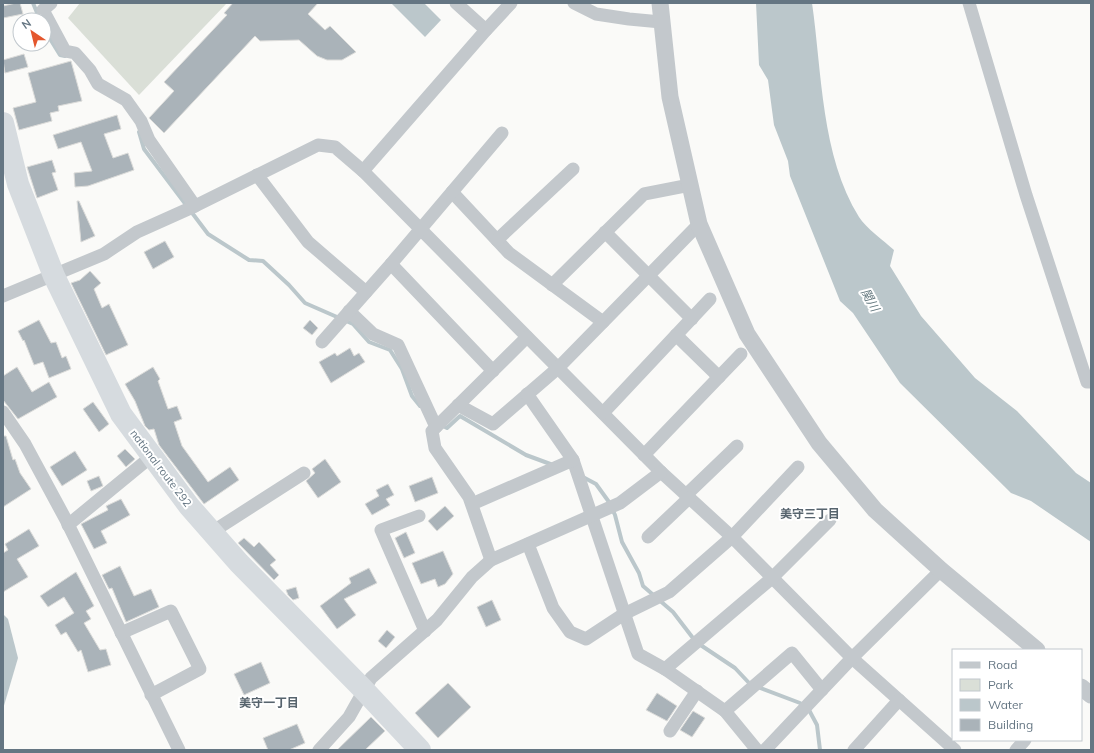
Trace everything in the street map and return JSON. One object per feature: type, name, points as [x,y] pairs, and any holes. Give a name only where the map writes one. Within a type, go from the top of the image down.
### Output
[{"type":"highway","name":"national route 292","points":[[3,123],[18,184],[54,276],[121,414],[188,506],[239,563],[363,689],[420,750]]},
{"type":"street","points":[[51,3],[43,10],[65,51],[75,53],[90,70],[98,84],[126,100],[140,121],[149,140],[195,206]]},
{"type":"street","points":[[456,3],[486,30]]},
{"type":"street","points":[[363,171],[511,3]]},
{"type":"street","points":[[574,3],[596,14],[629,20],[661,22]]},
{"type":"street","points":[[660,3],[670,96],[698,224],[747,334],[819,442],[875,510],[941,570],[1036,649]]},
{"type":"street","points":[[969,3],[1026,194],[1087,382],[1091,382]]},
{"type":"street","points":[[322,342],[391,264],[502,133]]},
{"type":"street","points":[[3,296],[104,254],[137,232],[195,206],[318,145],[335,147],[363,171],[644,455],[732,537],[852,658],[948,744]]},
{"type":"street","points":[[497,240],[573,169]]},
{"type":"street","points":[[256,175],[308,242],[366,292]]},
{"type":"street","points":[[552,285],[644,194],[690,185]]},
{"type":"street","points":[[452,192],[509,253],[603,322]]},
{"type":"street","points":[[458,405],[492,424],[558,368],[698,224]]},
{"type":"street","points":[[605,232],[649,274],[692,319]]},
{"type":"street","points":[[391,264],[493,371]]},
{"type":"street","points":[[603,413],[710,299]]},
{"type":"street","points":[[349,311],[373,334],[398,345],[436,427]]},
{"type":"street","points":[[676,335],[719,377]]},
{"type":"street","points":[[491,560],[469,497],[435,448],[432,431],[527,337]]},
{"type":"street","points":[[644,455],[741,354]]},
{"type":"street","points":[[528,394],[573,460],[638,654],[665,669],[725,711],[757,750]]},
{"type":"street","points":[[3,412],[25,444],[68,525],[179,750]]},
{"type":"street","points":[[648,537],[737,446]]},
{"type":"street","points":[[68,525],[152,456]]},
{"type":"street","points":[[472,504],[573,460]]},
{"type":"street","points":[[528,544],[553,608],[570,632],[586,639],[624,614],[669,592],[732,537],[798,467]]},
{"type":"street","points":[[325,748],[349,717],[363,689],[371,678],[437,620],[472,578],[491,560],[620,503],[662,472]]},
{"type":"street","points":[[212,532],[304,473]]},
{"type":"street","points":[[419,516],[381,530],[425,631]]},
{"type":"street","points":[[665,669],[772,578],[830,520]]},
{"type":"street","points":[[765,750],[852,658],[941,570]]},
{"type":"street","points":[[121,632],[171,611],[200,669],[151,695]]},
{"type":"street","points":[[725,711],[792,653],[822,690]]},
{"type":"street","points":[[1082,688],[1091,695]]},
{"type":"street","points":[[670,731],[697,692]]},
{"type":"street","points":[[854,750],[899,700]]},
{"type":"street","points":[[1016,750],[1024,741]]},
{"type":"green space","points":[[80,3],[227,3],[139,95],[68,18]]},
{"type":"water","points":[[424,3],[441,20],[425,37],[392,4]]},
{"type":"water","name":"関川","points":[[756,3],[812,3],[821,85],[830,141],[837,168],[846,193],[862,221],[894,250],[890,266],[921,316],[975,378],[1017,411],[1076,473],[1091,483],[1091,542],[1031,501],[1011,493],[900,383],[853,313],[840,301],[790,176],[788,161],[774,125],[768,80],[759,65]]},
{"type":"water","points":[[3,614],[8,619],[18,658],[3,709]]},
{"type":"building","points":[[20,3],[22,12],[12,12],[12,16],[3,18],[3,6]]},
{"type":"building","points":[[233,3],[318,3],[308,14],[325,30],[330,26],[356,52],[342,60],[327,60],[317,56],[299,40],[260,41],[255,36],[164,133],[149,118],[174,91],[164,82],[227,15],[224,13]]},
{"type":"building","points":[[24,54],[28,67],[5,73],[3,60]]},
{"type":"building","points":[[71,61],[82,101],[58,106],[59,111],[50,113],[52,121],[19,130],[13,108],[36,102],[28,73]]},
{"type":"building","points":[[117,115],[121,129],[104,134],[113,158],[128,153],[134,170],[88,186],[75,187],[74,173],[92,171],[81,142],[58,149],[53,135]]},
{"type":"building","points":[[52,160],[56,172],[52,173],[58,190],[37,198],[27,167]]},
{"type":"building","points":[[77,201],[79,201],[95,236],[81,242]]},
{"type":"building","points":[[165,241],[174,257],[153,269],[144,252]]},
{"type":"building","points":[[90,271],[101,283],[94,289],[102,308],[109,304],[128,345],[106,355],[71,283],[80,280]]},
{"type":"building","points":[[39,320],[51,343],[56,342],[62,358],[66,356],[71,369],[49,378],[43,362],[34,365],[24,340],[23,341],[18,331]]},
{"type":"building","points":[[310,320],[318,328],[312,335],[303,328]]},
{"type":"building","points":[[350,348],[354,356],[359,353],[365,362],[331,383],[319,362],[335,353],[337,356]]},
{"type":"building","points":[[17,367],[32,392],[49,382],[57,397],[18,419],[3,400],[3,376]]},
{"type":"building","points":[[153,367],[160,379],[158,381],[168,409],[177,406],[182,419],[174,422],[182,446],[208,482],[230,467],[239,480],[204,504],[159,445],[154,429],[149,430],[145,426],[135,401],[125,384]]},
{"type":"building","points":[[93,402],[109,424],[99,432],[83,409]]},
{"type":"building","points":[[3,436],[6,436],[13,460],[15,459],[20,473],[31,489],[3,507]]},
{"type":"building","points":[[125,449],[135,459],[126,467],[117,456]]},
{"type":"building","points":[[75,451],[87,470],[62,486],[50,467]]},
{"type":"building","points":[[325,459],[341,482],[318,498],[306,481],[315,473],[312,469]]},
{"type":"building","points":[[99,476],[103,486],[91,491],[87,481]]},
{"type":"building","points":[[432,477],[438,493],[415,502],[409,486]]},
{"type":"building","points":[[388,484],[394,495],[386,499],[390,505],[372,515],[365,504],[379,496],[376,490]]},
{"type":"building","points":[[121,499],[130,515],[101,531],[107,543],[94,549],[81,524],[108,510],[106,506]]},
{"type":"building","points":[[445,506],[454,516],[437,531],[428,521]]},
{"type":"building","points":[[29,529],[39,546],[17,559],[28,577],[3,592],[3,553],[8,550],[5,544]]},
{"type":"building","points":[[406,532],[415,553],[404,558],[395,538]]},
{"type":"building","points":[[244,538],[254,547],[259,542],[276,560],[270,565],[279,575],[274,580],[238,543]]},
{"type":"building","points":[[443,551],[453,574],[445,584],[438,587],[435,579],[421,584],[412,563]]},
{"type":"building","points":[[120,566],[134,596],[151,589],[159,607],[126,622],[112,588],[109,589],[102,575]]},
{"type":"building","points":[[369,568],[377,583],[344,599],[356,615],[337,629],[320,606],[351,583],[349,578]]},
{"type":"building","points":[[76,572],[94,606],[86,611],[91,619],[84,623],[100,650],[106,649],[111,665],[88,672],[81,650],[78,652],[66,632],[61,635],[55,625],[74,613],[64,597],[48,607],[40,596]]},
{"type":"building","points":[[296,587],[299,598],[293,600],[288,595],[286,590]]},
{"type":"building","points":[[492,600],[501,620],[486,627],[477,607]]},
{"type":"building","points":[[387,630],[395,637],[386,648],[378,641]]},
{"type":"building","points":[[261,662],[270,683],[244,695],[234,674]]},
{"type":"building","points":[[448,683],[471,707],[438,738],[415,713]]},
{"type":"building","points":[[657,693],[677,706],[667,721],[646,710]]},
{"type":"building","points":[[693,711],[705,718],[692,737],[680,730]]},
{"type":"building","points":[[371,717],[385,731],[365,750],[337,750]]},
{"type":"building","points":[[297,724],[305,743],[289,750],[268,750],[263,738]]},
{"type":"waterway","points":[[33,3],[37,12]]},
{"type":"waterway","points":[[52,42],[60,55],[65,56]]},
{"type":"waterway","points":[[139,132],[144,149],[208,234],[249,260],[263,261],[289,285],[305,303],[353,324],[369,342],[390,350],[402,369],[412,396],[420,406]]},
{"type":"waterway","points":[[441,425],[447,428],[460,416],[526,455],[553,465]]},
{"type":"waterway","points":[[581,476],[596,484],[609,502],[615,515],[622,542],[639,573],[643,586],[673,612],[696,642],[735,668],[750,684],[800,703],[809,710],[817,725],[820,750]]},
{"type":"district","name":"美守三丁目","points":[[810,514]]},
{"type":"district","name":"美守一丁目","points":[[269,703]]}]
